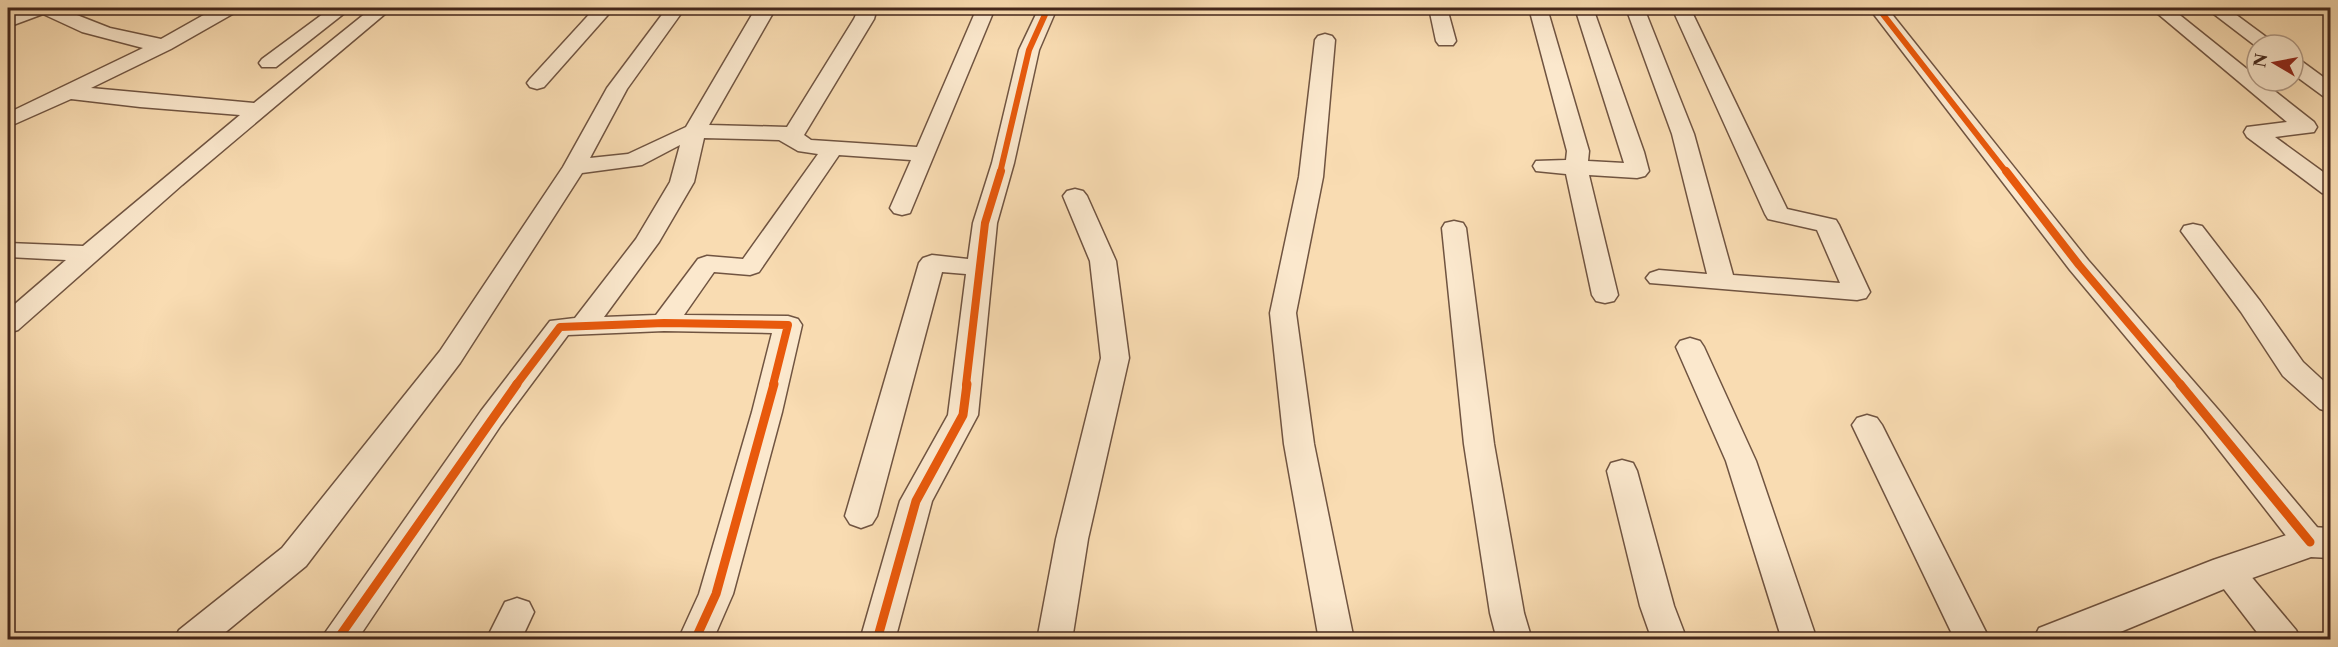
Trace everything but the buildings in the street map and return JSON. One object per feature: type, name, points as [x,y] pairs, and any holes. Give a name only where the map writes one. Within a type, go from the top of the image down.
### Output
[{"type":"street","points":[[8,21],[40,8]]},
{"type":"street","points":[[46,8],[74,24],[125,40],[164,45]]},
{"type":"street","points":[[8,121],[164,45],[229,8]]},
{"type":"street","points":[[269,63],[342,8]]},
{"type":"street","points":[[8,324],[258,110],[383,8]]},
{"type":"street","points":[[537,83],[605,8]]},
{"type":"street","points":[[191,639],[294,557],[450,357],[574,167],[617,88],[676,8]]},
{"type":"street","points":[[792,137],[864,19],[868,8]]},
{"type":"street","points":[[902,208],[986,8]]},
{"type":"street","points":[[877,639],[916,501],[963,415],[985,224],[1003,163],[1029,50],[1048,8]]},
{"type":"street","points":[[1438,8],[1446,41]]},
{"type":"street","points":[[1538,8],[1578,151],[1576,168],[1605,295]]},
{"type":"street","points":[[1544,166],[1637,171],[1633,152],[1584,8]]},
{"type":"street","points":[[1635,8],[1683,135],[1722,282]]},
{"type":"street","points":[[1659,278],[1857,292],[1827,225],[1777,214],[1681,8]]},
{"type":"street","points":[[1878,8],[2079,265],[2212,421],[2320,542],[2227,571],[2054,639]]},
{"type":"street","points":[[2160,8],[2307,127],[2254,132],[2331,188]]},
{"type":"street","points":[[2215,8],[2250,33]]},
{"type":"street","points":[[583,326],[647,242],[681,182],[693,131],[763,13]]},
{"type":"street","points":[[1325,40],[1311,177],[1283,313],[1299,444],[1337,639]]},
{"type":"street","points":[[2305,73],[2331,92]]},
{"type":"street","points":[[69,92],[140,101],[258,110]]},
{"type":"street","points":[[574,167],[634,160],[693,131],[784,133],[806,146],[924,154]]},
{"type":"street","points":[[664,323],[707,264],[750,267],[834,147]]},
{"type":"street","points":[[1054,639],[1072,539],[1115,358],[1103,261],[1075,196]]},
{"type":"street","points":[[1455,228],[1479,444],[1507,613],[1515,639]]},
{"type":"street","points":[[2193,231],[2293,369],[2331,402]]},
{"type":"street","points":[[8,250],[88,254]]},
{"type":"street","points":[[861,516],[932,263],[980,268]]},
{"type":"street","points":[[337,639],[491,418],[561,327],[664,323],[788,325],[767,412],[716,594],[695,639]]},
{"type":"street","points":[[1690,348],[1741,461],[1800,639]]},
{"type":"street","points":[[1867,425],[1973,639]]},
{"type":"street","points":[[1622,471],[1657,606],[1670,639]]},
{"type":"street","points":[[2227,571],[2284,639]]},
{"type":"cycle path","points":[[877,640],[916,501],[963,415],[985,223],[1003,163],[1029,50],[1048,8]]},
{"type":"cycle path","points":[[1878,8],[2079,265],[2212,421],[2310,542]]},
{"type":"cycle path","points":[[337,640],[491,418],[560,327],[664,323],[788,325],[767,412],[716,594],[695,640]]}]
